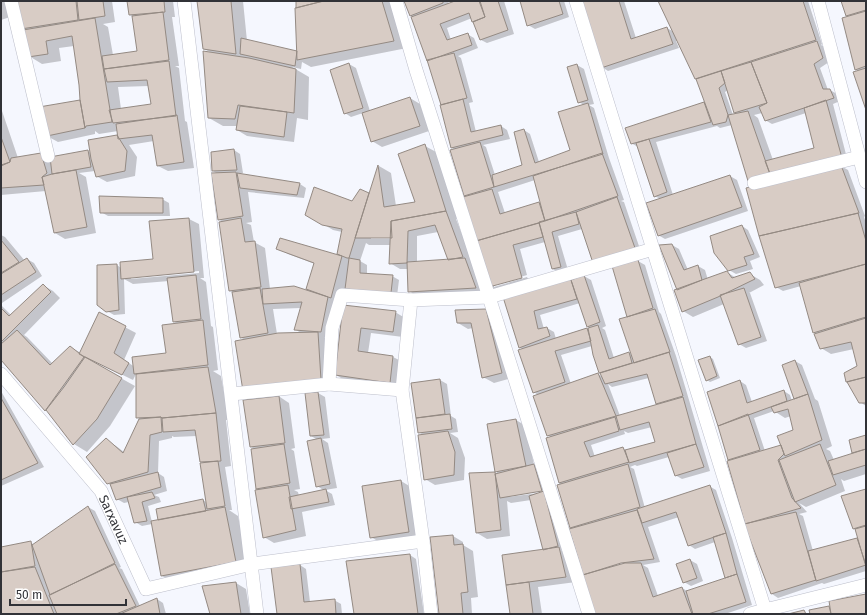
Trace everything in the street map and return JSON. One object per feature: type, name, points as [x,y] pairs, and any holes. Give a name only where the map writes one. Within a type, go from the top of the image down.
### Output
[{"type":"street","points":[[11,1],[48,156]]},
{"type":"street","points":[[184,1],[257,614]]},
{"type":"street","points":[[396,1],[416,70],[589,614]]},
{"type":"street","points":[[576,1],[765,610]]},
{"type":"street","points":[[818,1],[863,165],[866,182]]},
{"type":"street","points":[[754,183],[863,165]]},
{"type":"street","points":[[329,384],[332,328],[342,295],[411,300],[489,298],[653,249]]},
{"type":"street","points":[[411,300],[402,390],[423,541],[431,614]]},
{"type":"street","name":"Sarxavuz","points":[[1,374],[101,490],[146,589],[252,564]]},
{"type":"street","points":[[232,394],[329,384],[402,390]]},
{"type":"street","points":[[252,564],[423,541]]},
{"type":"street","points":[[750,614],[866,585]]},
{"type":"building","points":[[16,1],[76,1],[78,20],[21,29]]},
{"type":"building","points":[[77,1],[103,1],[105,16],[79,20]]},
{"type":"building","points":[[127,1],[164,1],[165,12],[129,15]]},
{"type":"building","points":[[197,1],[231,1],[236,54],[203,49]]},
{"type":"building","points":[[296,1],[323,1],[296,8]]},
{"type":"building","points":[[324,1],[382,1],[394,41],[297,60],[295,8]]},
{"type":"building","points":[[404,1],[443,1],[443,3],[410,16]]},
{"type":"building","points":[[455,1],[479,1],[485,17],[472,22],[469,13],[440,24],[447,40],[468,33],[472,45],[427,61],[411,17]]},
{"type":"building","points":[[480,1],[498,1],[508,30],[480,40],[473,22],[485,17]]},
{"type":"building","points":[[520,1],[559,1],[563,14],[527,26]]},
{"type":"building","points":[[586,1],[619,1],[631,39],[667,27],[673,44],[601,68],[580,3]]},
{"type":"building","points":[[658,1],[803,1],[816,40],[695,79]]},
{"type":"building","points":[[841,1],[866,1],[866,10],[846,16]]},
{"type":"building","points":[[866,11],[866,66],[855,70],[842,18]]},
{"type":"building","points":[[163,12],[169,60],[104,69],[102,56],[137,51],[132,16]]},
{"type":"building","points":[[95,18],[112,122],[86,126],[85,128],[72,36],[46,41],[48,54],[28,57],[23,30]]},
{"type":"building","points":[[241,38],[297,51],[295,66],[240,54]]},
{"type":"building","points":[[817,41],[823,58],[814,64],[823,89],[830,89],[834,98],[765,121],[759,107],[767,103],[751,62]]},
{"type":"building","points":[[203,51],[249,58],[296,69],[294,113],[238,105],[235,119],[208,118]]},
{"type":"building","points":[[454,53],[467,98],[441,105],[427,60]]},
{"type":"building","points":[[169,61],[176,116],[113,123],[109,110],[151,104],[147,80],[107,82],[104,69]]},
{"type":"building","points":[[751,62],[767,103],[734,113],[721,71]]},
{"type":"building","points":[[349,63],[363,108],[344,114],[330,70]]},
{"type":"building","points":[[577,64],[588,100],[578,103],[567,67]]},
{"type":"building","points":[[866,68],[866,110],[853,72]]},
{"type":"building","points":[[721,71],[725,83],[719,88],[728,115],[726,122],[713,125],[696,79]]},
{"type":"building","points":[[410,97],[420,126],[371,142],[362,113]]},
{"type":"building","points":[[463,99],[471,132],[501,125],[503,135],[451,148],[440,105]]},
{"type":"building","points":[[80,100],[85,128],[47,136],[39,107]]},
{"type":"building","points":[[826,100],[842,158],[770,174],[765,161],[814,148],[804,108]]},
{"type":"building","points":[[704,102],[711,122],[631,144],[625,128]]},
{"type":"building","points":[[588,103],[603,154],[494,187],[492,175],[522,165],[514,132],[524,129],[535,163],[570,150],[558,112]]},
{"type":"building","points":[[240,106],[287,112],[284,137],[236,130]]},
{"type":"building","points":[[748,111],[770,174],[748,181],[728,115]]},
{"type":"building","points":[[177,115],[184,162],[157,166],[152,135],[118,139],[116,124]]},
{"type":"building","points":[[117,135],[127,151],[125,171],[96,177],[88,140]]},
{"type":"building","points":[[1,137],[10,162],[1,165]]},
{"type":"building","points":[[649,139],[667,192],[654,197],[636,143]]},
{"type":"building","points":[[480,142],[494,187],[464,196],[450,150]]},
{"type":"building","points":[[425,144],[446,211],[391,221],[392,238],[355,238],[378,165],[384,207],[415,202],[398,154]]},
{"type":"building","points":[[234,149],[237,170],[212,171],[211,152]]},
{"type":"building","points":[[88,150],[91,167],[52,174],[50,157]]},
{"type":"building","points":[[41,153],[47,173],[42,177],[44,185],[1,188],[1,166],[10,162],[11,158]]},
{"type":"building","points":[[602,153],[618,196],[545,221],[533,176]]},
{"type":"building","points":[[841,165],[859,213],[759,236],[746,188]]},
{"type":"building","points":[[76,170],[87,227],[54,233],[42,177]]},
{"type":"building","points":[[236,172],[243,216],[218,220],[211,173]]},
{"type":"building","points":[[237,173],[300,183],[297,195],[240,188]]},
{"type":"building","points":[[730,175],[742,207],[658,236],[646,203]]},
{"type":"building","points":[[314,187],[352,201],[360,189],[369,193],[349,258],[337,254],[342,229],[322,225],[305,215]]},
{"type":"building","points":[[492,189],[500,214],[539,202],[545,221],[476,241],[463,197]]},
{"type":"building","points":[[99,196],[163,198],[163,213],[100,213]]},
{"type":"building","points":[[617,197],[635,248],[593,263],[576,212]]},
{"type":"building","points":[[446,211],[463,257],[448,260],[435,225],[408,231],[407,263],[389,264],[391,221]]},
{"type":"building","points":[[576,212],[579,224],[552,232],[561,267],[552,269],[539,222]]},
{"type":"building","points":[[858,213],[866,241],[866,264],[775,288],[759,236]]},
{"type":"building","points":[[189,218],[194,272],[121,279],[120,262],[153,259],[149,221]]},
{"type":"building","points":[[241,218],[245,242],[255,241],[261,287],[229,291],[219,222]]},
{"type":"building","points":[[539,223],[543,237],[513,245],[522,278],[489,287],[476,241]]},
{"type":"building","points":[[742,225],[754,254],[744,257],[747,265],[728,271],[714,253],[710,236]]},
{"type":"building","points":[[280,238],[342,256],[331,298],[306,289],[314,263],[276,249]]},
{"type":"building","points":[[1,240],[19,262],[1,273]]},
{"type":"building","points":[[672,244],[684,270],[698,265],[702,280],[677,290],[659,245]]},
{"type":"building","points":[[27,258],[36,272],[1,295],[1,274]]},
{"type":"building","points":[[349,258],[360,260],[360,273],[393,275],[391,293],[345,289]]},
{"type":"building","points":[[465,258],[476,288],[408,292],[407,262]]},
{"type":"building","points":[[638,260],[653,308],[627,317],[612,266]]},
{"type":"building","points":[[117,264],[119,310],[106,312],[97,305],[97,265]]},
{"type":"building","points":[[866,264],[866,317],[813,333],[799,283]]},
{"type":"building","points":[[727,271],[732,278],[750,272],[755,279],[682,312],[674,290]]},
{"type":"building","points":[[196,275],[201,319],[173,322],[167,278]]},
{"type":"building","points":[[584,275],[600,322],[587,327],[571,280]]},
{"type":"building","points":[[570,277],[577,299],[534,311],[538,329],[547,327],[550,336],[519,348],[503,297]]},
{"type":"building","points":[[43,284],[51,292],[1,342],[1,308],[9,316]]},
{"type":"building","points":[[294,286],[328,297],[321,332],[294,330],[302,302],[263,304],[262,289]]},
{"type":"building","points":[[260,288],[268,333],[240,338],[232,292]]},
{"type":"building","points":[[744,288],[761,337],[738,345],[720,295]]},
{"type":"building","points":[[343,305],[396,311],[393,332],[361,328],[358,351],[393,356],[390,383],[335,375]]},
{"type":"building","points":[[486,309],[502,373],[482,378],[471,323],[457,323],[455,310]]},
{"type":"building","points":[[655,309],[670,352],[634,363],[619,319]]},
{"type":"building","points":[[99,312],[126,326],[114,353],[129,363],[122,375],[79,354]]},
{"type":"building","points":[[866,318],[866,377],[846,382],[844,373],[857,366],[851,342],[820,349],[814,334]]},
{"type":"building","points":[[203,320],[208,365],[134,374],[132,357],[166,353],[162,325]]},
{"type":"building","points":[[598,325],[609,359],[629,352],[632,363],[599,373],[593,355],[588,328]]},
{"type":"building","points":[[587,328],[591,341],[555,351],[565,382],[533,393],[518,350]]},
{"type":"building","points":[[17,330],[50,365],[70,346],[84,357],[45,411],[1,360],[1,344]]},
{"type":"building","points":[[318,332],[321,380],[243,391],[235,341],[278,333]]},
{"type":"building","points":[[669,352],[683,396],[656,404],[647,374],[605,384],[600,373]]},
{"type":"building","points":[[710,356],[717,376],[706,381],[698,360]]},
{"type":"building","points":[[85,357],[122,378],[97,419],[73,445],[46,410]]},
{"type":"building","points":[[795,360],[808,394],[794,399],[782,365]]},
{"type":"building","points":[[208,367],[216,413],[162,418],[136,418],[136,374]]},
{"type":"building","points":[[598,373],[616,416],[547,436],[533,396]]},
{"type":"building","points":[[866,377],[866,403],[859,403],[847,382]]},
{"type":"building","points":[[440,379],[445,414],[416,418],[411,383]]},
{"type":"building","points":[[740,380],[747,403],[784,390],[787,401],[718,426],[707,392]]},
{"type":"building","points":[[318,392],[324,435],[310,436],[305,393]]},
{"type":"building","points":[[808,394],[822,440],[785,456],[777,436],[793,430],[788,409],[774,413],[771,407]]},
{"type":"building","points":[[279,396],[285,443],[250,447],[243,400]]},
{"type":"building","points":[[683,397],[696,444],[629,463],[625,450],[655,442],[649,422],[620,430],[616,416]]},
{"type":"building","points":[[1,398],[38,463],[1,480]]},
{"type":"building","points":[[216,413],[221,461],[200,462],[195,430],[163,432],[162,418]]},
{"type":"building","points":[[450,414],[452,429],[418,433],[416,418]]},
{"type":"building","points":[[748,414],[760,450],[728,460],[718,426]]},
{"type":"building","points":[[161,417],[162,432],[150,435],[148,472],[107,484],[86,457],[106,438],[123,453],[139,419]]},
{"type":"building","points":[[615,417],[619,431],[584,442],[590,457],[623,447],[629,462],[559,483],[546,438]]},
{"type":"building","points":[[516,419],[526,466],[495,472],[487,424]]},
{"type":"building","points":[[448,431],[455,452],[454,475],[424,480],[418,435]]},
{"type":"building","points":[[866,435],[866,449],[852,453],[849,440]]},
{"type":"building","points":[[321,438],[330,484],[316,487],[307,441]]},
{"type":"building","points":[[284,444],[290,483],[256,489],[251,449]]},
{"type":"building","points":[[696,444],[704,467],[675,476],[667,453]]},
{"type":"building","points":[[820,444],[836,485],[795,502],[779,460]]},
{"type":"building","points":[[781,445],[784,454],[778,460],[792,498],[801,508],[745,524],[727,461]]},
{"type":"building","points":[[866,449],[866,465],[833,475],[828,461]]},
{"type":"building","points":[[218,461],[225,506],[207,509],[200,463]]},
{"type":"building","points":[[534,464],[542,491],[500,498],[495,474]]},
{"type":"building","points":[[628,464],[640,507],[570,528],[557,485]]},
{"type":"building","points":[[158,472],[161,487],[116,500],[110,484]]},
{"type":"building","points":[[495,472],[501,530],[476,533],[469,473]]},
{"type":"building","points":[[401,480],[409,532],[370,538],[362,486]]},
{"type":"building","points":[[288,485],[296,530],[263,538],[255,490]]},
{"type":"building","points":[[710,485],[726,533],[688,546],[676,512],[642,523],[637,509]]},
{"type":"building","points":[[326,489],[329,502],[291,509],[289,497]]},
{"type":"building","points":[[866,489],[866,525],[853,529],[841,496]]},
{"type":"building","points":[[544,491],[558,546],[543,550],[529,496]]},
{"type":"building","points":[[152,492],[155,498],[142,502],[147,521],[134,523],[127,497]]},
{"type":"building","points":[[203,499],[206,511],[158,520],[156,509]]},
{"type":"building","points":[[88,506],[115,563],[50,595],[32,545]]},
{"type":"building","points":[[225,507],[236,562],[161,576],[151,521]]},
{"type":"building","points":[[637,510],[654,559],[621,563],[583,575],[569,529]]},
{"type":"building","points":[[796,512],[816,580],[771,594],[744,524]]},
{"type":"building","points":[[866,526],[866,567],[855,529]]},
{"type":"building","points":[[726,533],[737,574],[725,578],[713,537]]},
{"type":"building","points":[[453,535],[454,545],[463,544],[468,592],[461,593],[463,614],[439,614],[430,537]]},
{"type":"building","points":[[857,538],[866,565],[816,581],[808,551]]},
{"type":"building","points":[[31,541],[35,566],[1,572],[1,547]]},
{"type":"building","points":[[559,547],[566,577],[506,585],[502,555]]},
{"type":"building","points":[[410,554],[418,614],[354,614],[346,561]]},
{"type":"building","points":[[690,559],[697,578],[683,583],[676,564]]},
{"type":"building","points":[[625,563],[641,563],[653,597],[682,587],[692,614],[594,614],[582,575]]},
{"type":"building","points":[[115,564],[136,606],[116,614],[57,614],[49,595]]},
{"type":"building","points":[[300,564],[304,602],[335,599],[336,614],[277,614],[271,567]]},
{"type":"building","points":[[35,567],[54,614],[1,614],[1,572]]},
{"type":"building","points":[[737,574],[746,602],[708,614],[693,614],[686,591]]},
{"type":"building","points":[[236,582],[241,614],[210,614],[202,586]]},
{"type":"building","points":[[529,582],[533,614],[510,614],[506,585]]},
{"type":"building","points":[[866,594],[866,614],[831,614],[829,601]]},
{"type":"building","points":[[157,598],[160,614],[120,614]]},
{"type":"building","points":[[829,606],[831,614],[810,614],[809,610]]},
{"type":"building","points":[[804,610],[806,614],[788,614]]}]
